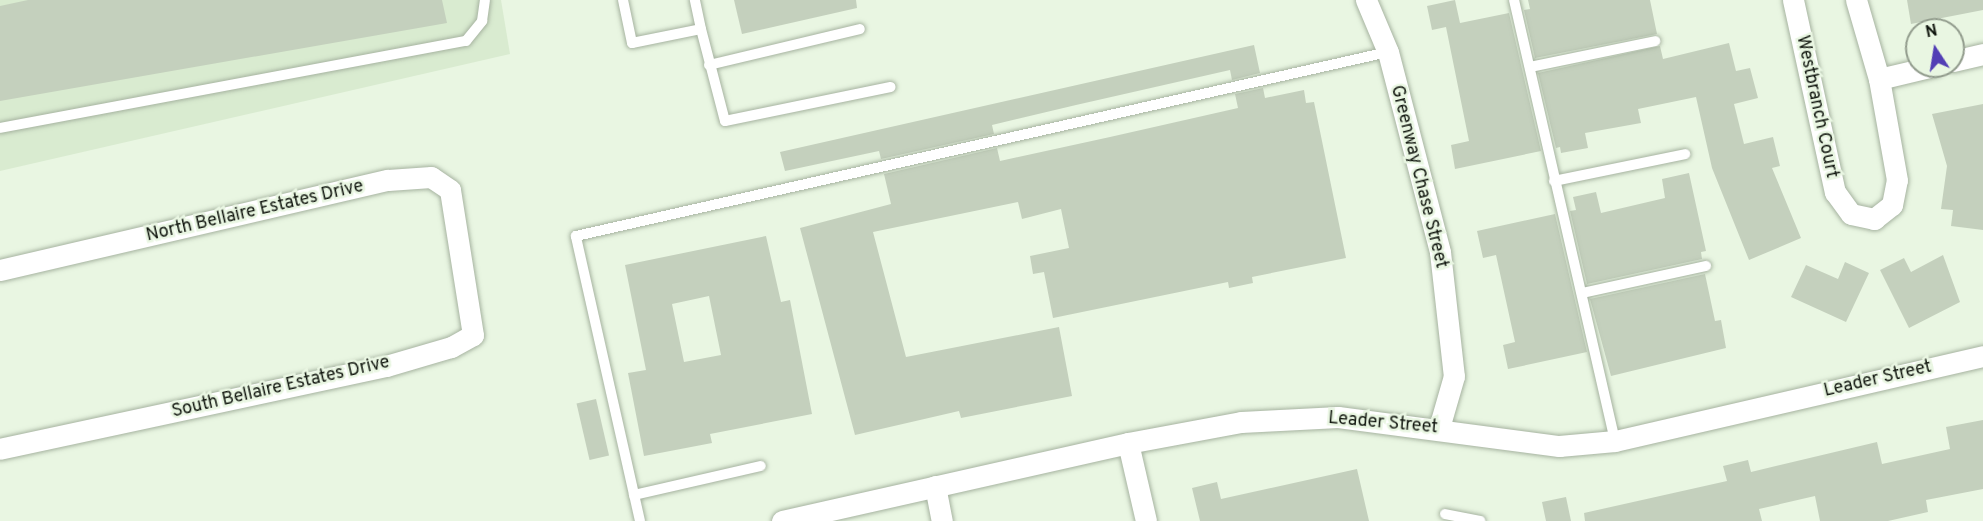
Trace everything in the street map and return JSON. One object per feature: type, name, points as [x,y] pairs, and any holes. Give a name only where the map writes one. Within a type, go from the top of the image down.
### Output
[{"type":"street","name":"Greenway Chase Street","points":[[1366,0],[1388,52],[1440,252],[1454,376],[1439,428]]},
{"type":"street","name":"Westbranch Court","points":[[1793,0],[1835,192],[1851,214],[1874,219],[1892,205],[1897,180],[1879,79],[1856,0]]},
{"type":"street","points":[[1965,59],[1983,54]]},
{"type":"street","points":[[1879,79],[1905,73]]},
{"type":"street","name":"North Bellaire Estates Drive","points":[[0,270],[388,180],[431,177],[450,190],[459,247]]},
{"type":"street","name":"South Bellaire Estates Drive","points":[[0,449],[364,371],[451,347],[472,335],[459,247]]},
{"type":"street","name":"Leader Street","points":[[782,521],[1128,442],[1240,422],[1338,417],[1439,428],[1559,446],[1615,441],[1983,356]]},
{"type":"street","points":[[1128,442],[1146,521]]},
{"type":"street","points":[[935,486],[942,521]]},
{"type":"lane","points":[[0,128],[466,41],[482,21],[485,0]]},
{"type":"lane","points":[[623,0],[632,43],[701,28]]},
{"type":"lane","points":[[695,0],[720,114],[731,123],[891,87]]},
{"type":"lane","points":[[1514,0],[1615,441]]},
{"type":"lane","points":[[709,65],[860,29]]},
{"type":"lane","points":[[1530,67],[1655,41]]},
{"type":"lane","points":[[640,521],[576,236],[1388,52]]},
{"type":"lane","points":[[1554,181],[1685,154]]},
{"type":"lane","points":[[1582,293],[1706,266]]},
{"type":"lane","points":[[634,495],[761,466]]},
{"type":"lane","points":[[1445,514],[1480,521]]},
{"type":"shaded area","points":[[0,0],[501,0],[510,54],[0,171]]},
{"type":"building","points":[[28,0],[442,0],[447,23],[0,101],[0,6]]},
{"type":"building","points":[[734,0],[856,0],[857,8],[742,34]]},
{"type":"building","points":[[1455,0],[1460,23],[1509,13],[1541,151],[1455,169],[1451,145],[1469,141],[1446,27],[1432,30],[1427,6]]},
{"type":"building","points":[[1528,0],[1650,0],[1657,34],[1535,58],[1524,10],[1530,9]]},
{"type":"building","points":[[1907,0],[1983,0],[1983,10],[1942,18],[1910,18]]},
{"type":"building","points":[[1729,43],[1736,71],[1750,68],[1758,98],[1734,104],[1744,144],[1773,137],[1780,166],[1772,168],[1801,238],[1749,260],[1712,168],[1696,97],[1638,109],[1641,123],[1585,133],[1588,148],[1561,153],[1560,147],[1556,148],[1538,73],[1660,46],[1663,59]]},
{"type":"building","points":[[1254,45],[1260,73],[1232,80],[1230,70],[1076,105],[992,125],[994,134],[881,159],[879,151],[785,171],[780,152]]},
{"type":"building","points":[[1263,88],[1265,98],[1304,90],[1306,103],[1314,102],[1346,258],[1252,277],[1253,283],[1229,288],[1228,282],[1053,318],[1044,272],[1033,274],[1030,256],[1069,248],[1061,209],[1022,219],[1018,202],[873,232],[906,357],[1059,327],[1072,396],[961,418],[959,411],[855,435],[800,228],[891,204],[884,174],[997,148],[1000,161],[1238,108],[1235,94]]},
{"type":"building","points":[[1983,104],[1983,230],[1951,226],[1953,210],[1941,209],[1947,166],[1932,114]]},
{"type":"building","points":[[1689,173],[1706,251],[1701,252],[1702,259],[1587,284],[1570,211],[1576,210],[1573,197],[1596,192],[1601,213],[1665,198],[1662,179]]},
{"type":"building","points":[[1555,214],[1587,352],[1508,369],[1503,345],[1515,342],[1496,255],[1483,258],[1477,231]]},
{"type":"building","points":[[766,236],[781,302],[790,300],[812,414],[710,434],[712,443],[644,456],[628,373],[646,370],[625,265]],"holes":[[[709,296],[721,355],[684,362],[672,304]]]},
{"type":"building","points":[[1943,255],[1960,302],[1909,328],[1880,270],[1904,258],[1911,272]]},
{"type":"building","points":[[1845,262],[1869,273],[1846,322],[1791,297],[1806,265],[1838,279]]},
{"type":"building","points":[[1705,274],[1715,321],[1721,320],[1726,348],[1611,376],[1590,299]]},
{"type":"building","points":[[596,399],[609,456],[590,460],[577,403]]},
{"type":"building","points":[[1983,420],[1983,489],[1926,500],[1928,512],[1888,521],[1820,521],[1815,496],[1759,509],[1762,521],[1585,521],[1584,513],[1727,481],[1723,466],[1748,460],[1751,472],[1877,442],[1882,464],[1950,449],[1946,427]]},
{"type":"building","points":[[1357,469],[1369,521],[1200,521],[1192,488],[1217,482],[1221,499]]},
{"type":"building","points":[[1566,497],[1571,521],[1546,521],[1542,502]]}]
